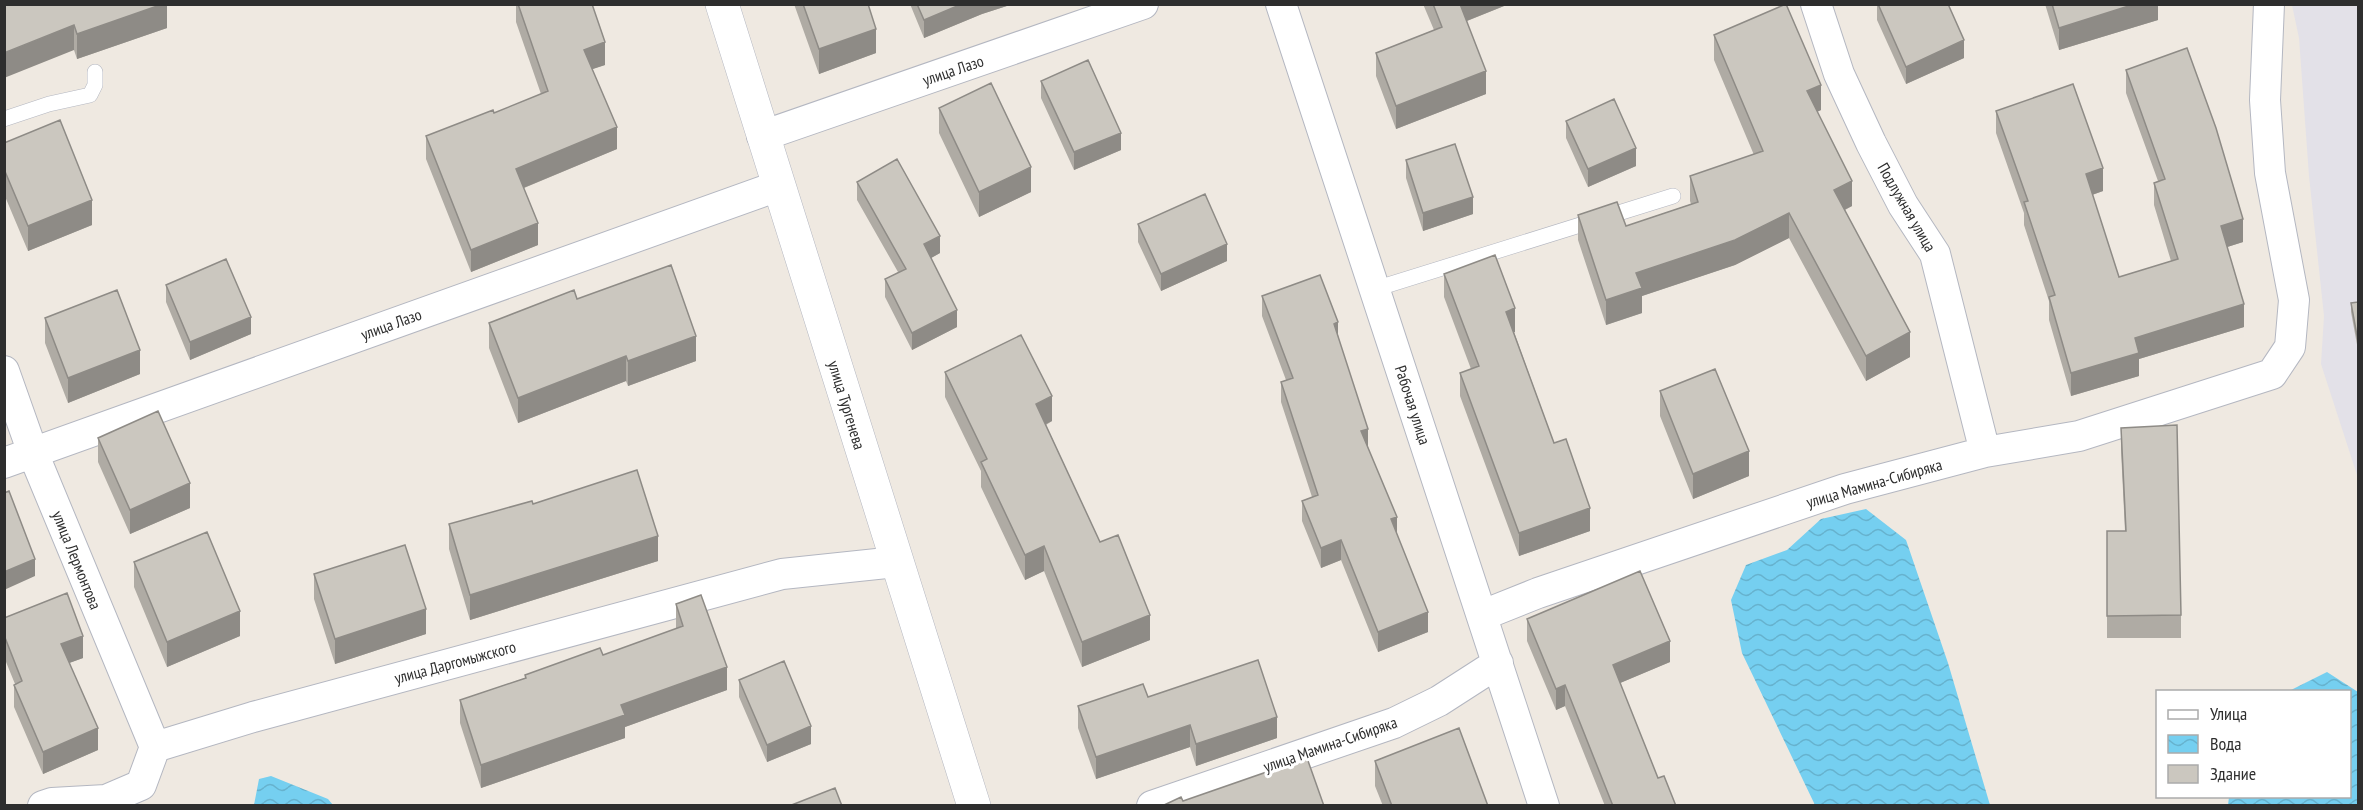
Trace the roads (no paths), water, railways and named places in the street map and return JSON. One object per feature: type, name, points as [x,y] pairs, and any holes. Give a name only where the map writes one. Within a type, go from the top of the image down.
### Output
[{"type":"street","name":"улица Тургенева","points":[[722,4],[974,806]]},
{"type":"street","name":"улица Лазо","points":[[762,136],[1143,4]]},
{"type":"street","name":"Рабочая улица","points":[[1281,4],[1544,806]]},
{"type":"street","name":"Подлужная улица","points":[[1816,4],[1839,74],[1871,143],[1903,205],[1935,254],[1985,452]]},
{"type":"street","name":"улица Мамина-Сибиряка","points":[[1483,615],[1538,593],[1845,489],[1985,452],[2079,435],[2272,374],[2290,347],[2294,300],[2270,173],[2265,100],[2269,4]]},
{"type":"street","name":"улица Лазо","points":[[4,463],[778,186]]},
{"type":"street","name":"улица Лермонтова","points":[[4,371],[33,453],[154,747]]},
{"type":"street","name":"улица Даргомыжского","points":[[154,747],[253,717],[782,574],[896,562]]},
{"type":"street","name":"улица Мамина-Сибиряка","points":[[1152,806],[1394,723],[1439,701],[1498,663]]},
{"type":"street","points":[[43,806],[52,802],[106,800],[141,785],[154,747]]},
{"type":"lane","points":[[4,119],[49,104],[90,95],[95,85],[95,72]]},
{"type":"lane","points":[[1375,289],[1673,196]]},
{"type":"water","points":[[1866,509],[1906,540],[1948,663],[1990,805],[1815,805],[1742,653],[1731,600],[1746,565],[1787,550],[1821,519]]},
{"type":"water","points":[[2327,672],[2358,692],[2358,805],[2228,805],[2229,798],[2351,798],[2351,690],[2291,690]]},
{"type":"water","points":[[271,776],[328,799],[333,805],[254,805],[259,779]]}]
